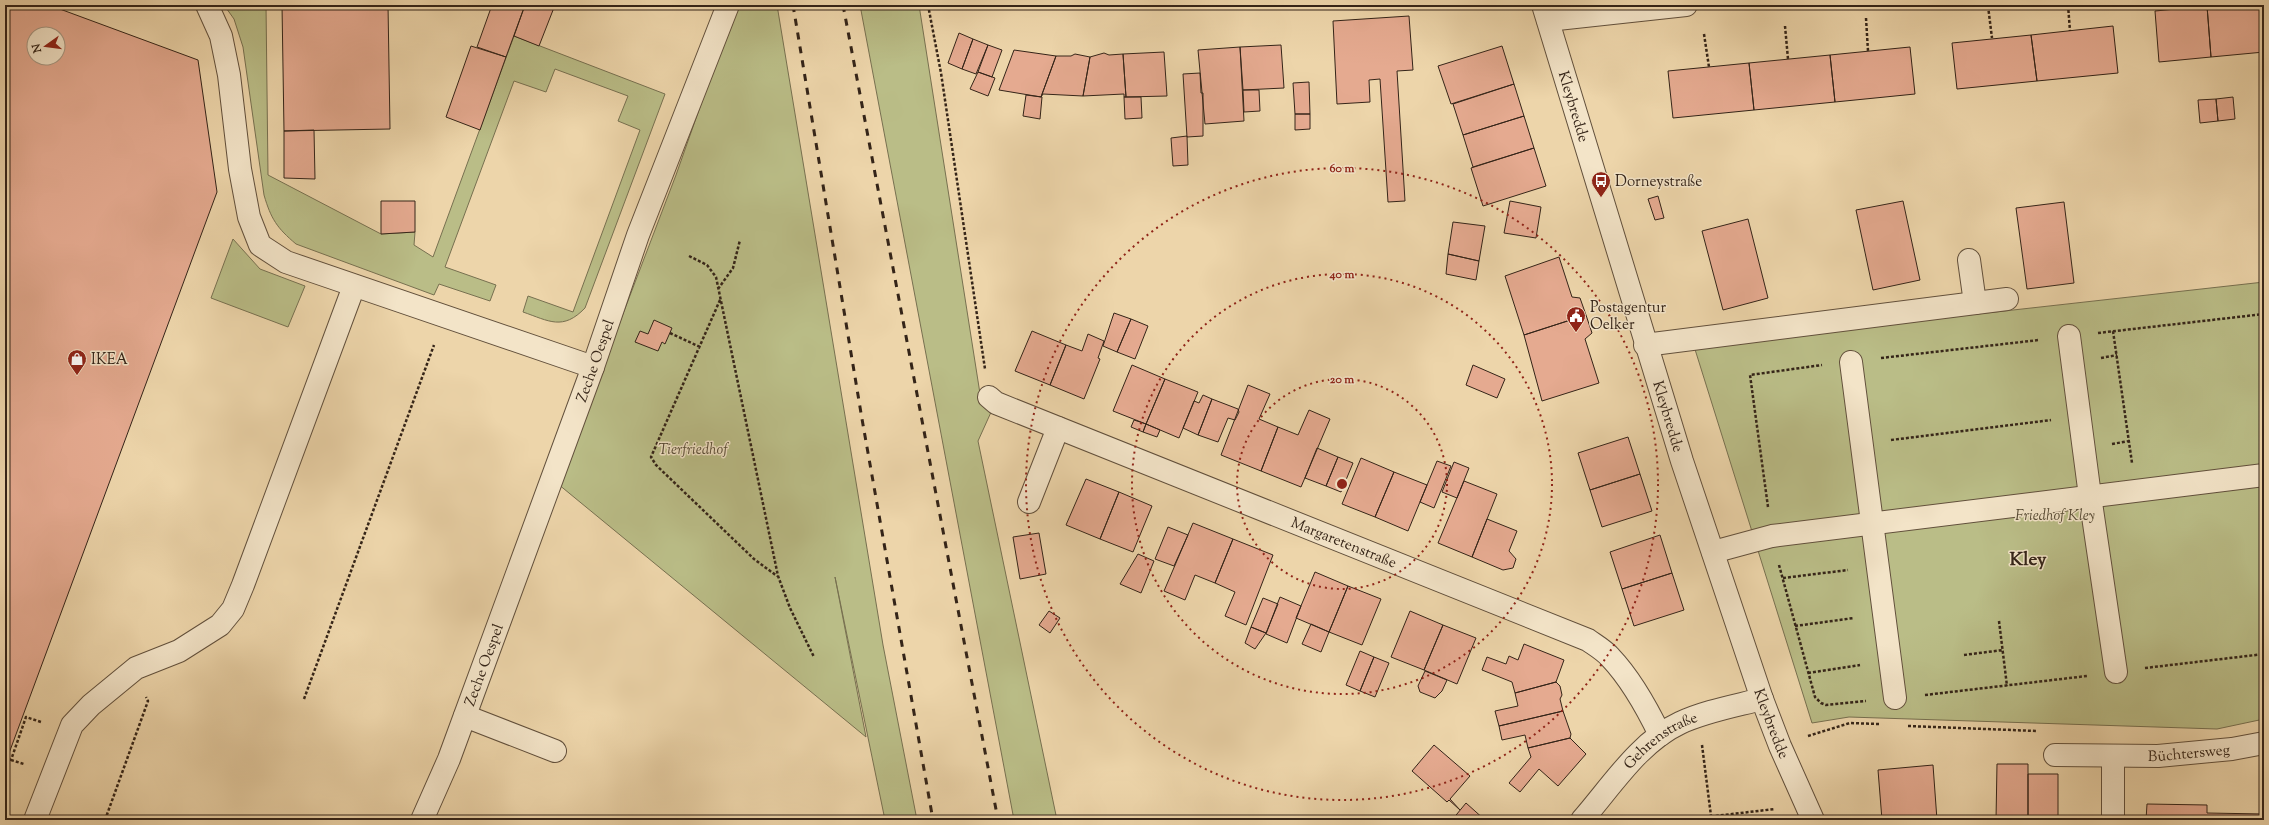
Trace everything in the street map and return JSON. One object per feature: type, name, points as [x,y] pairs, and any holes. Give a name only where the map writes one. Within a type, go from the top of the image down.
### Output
[{"type":"street","points":[[207,5],[221,36],[229,75],[240,169],[249,217],[260,245],[286,262],[593,367]]},
{"type":"street","name":"Zeche Oespel","points":[[422,820],[449,759],[593,367],[638,235],[728,5]]},
{"type":"street","points":[[1546,13],[1686,5]]},
{"type":"street","name":"Kleybredde","points":[[1546,13],[1645,345],[1713,552],[1762,699],[1780,746],[1810,813]]},
{"type":"street","points":[[1970,260],[1975,303]]},
{"type":"street","points":[[35,820],[72,725],[92,705],[136,668],[179,651],[220,625],[233,609],[246,578],[354,286]]},
{"type":"street","points":[[1645,345],[2007,299]]},
{"type":"street","points":[[2069,336],[2090,496],[2116,672]]},
{"type":"street","points":[[1851,362],[1895,698]]},
{"type":"street","name":"Margaretenstraße","points":[[989,397],[996,403],[1588,640],[1610,656],[1626,677],[1647,709],[1660,735]]},
{"type":"street","points":[[1029,502],[1058,428]]},
{"type":"street","points":[[1713,552],[1772,536],[2264,475]]},
{"type":"street","name":"Gehrenstraße","points":[[1582,820],[1642,750],[1660,735],[1678,724],[1698,715],[1762,699]]},
{"type":"street","name":"Zeche Oespel","points":[[465,716],[555,751]]},
{"type":"street","name":"Büchtersweg","points":[[2055,755],[2158,756],[2232,749],[2264,743]]},
{"type":"street","points":[[2113,756],[2113,820]]},
{"type":"path","points":[[928,5],[941,73],[989,397]]},
{"type":"path","points":[[2068,5],[2070,31]]},
{"type":"path","points":[[1988,6],[1992,38]]},
{"type":"path","points":[[1866,18],[1868,51]]},
{"type":"path","points":[[1785,26],[1788,59]]},
{"type":"path","points":[[1704,34],[1708,67]]},
{"type":"path","points":[[718,289],[733,268],[740,240]]},
{"type":"path","points":[[689,256],[707,265],[716,277],[778,576],[790,608],[814,657]]},
{"type":"path","points":[[720,300],[651,457],[656,465],[754,559],[778,576]]},
{"type":"path","points":[[2264,314],[1750,375],[1772,536],[1815,697],[1821,703],[1826,705],[2007,686],[2264,654]]},
{"type":"path","points":[[304,699],[444,317]]},
{"type":"path","points":[[2113,331],[2136,491]]},
{"type":"path","points":[[670,333],[700,347]]},
{"type":"path","points":[[1861,444],[2080,416]]},
{"type":"path","points":[[1783,578],[1878,566]]},
{"type":"path","points":[[1795,626],[1884,614]]},
{"type":"path","points":[[1999,621],[2007,686]]},
{"type":"path","points":[[1964,655],[2003,650]]},
{"type":"path","points":[[1808,673],[1890,660]]},
{"type":"path","points":[[105,820],[148,701],[136,668]]},
{"type":"path","points":[[1698,715],[1711,816]]},
{"type":"path","points":[[11,760],[26,717],[46,724]]},
{"type":"path","points":[[1780,746],[1850,723],[1882,724]]},
{"type":"path","points":[[1906,726],[2040,731],[2055,755]]},
{"type":"path","points":[[6,760],[7,758],[26,764]]},
{"type":"path","points":[[1681,820],[1711,816],[1810,813]]},
{"type":"green space","points":[[224,5],[266,5],[268,175],[381,234],[415,232],[414,245],[433,257],[514,36],[665,94],[585,308],[570,320],[563,322],[548,321],[523,312],[528,296],[573,312],[640,130],[618,121],[628,96],[555,69],[546,92],[514,81],[445,267],[496,285],[490,301],[439,284],[434,295],[296,244],[279,228],[269,211],[264,195],[243,47],[234,19]]},
{"type":"green space","name":"Tierfriedhof","points":[[736,5],[777,5],[883,645],[917,820],[885,820],[835,577],[866,737],[558,484],[676,175]]},
{"type":"green space","points":[[860,5],[919,5],[981,400],[992,410],[978,441],[1057,820],[1014,820]]},
{"type":"green space","points":[[233,239],[260,269],[305,286],[288,327],[211,298]]},
{"type":"green space","name":"Friedhof Kley","points":[[2264,282],[2264,719],[2217,729],[1849,717],[1812,723],[1693,343],[1861,327]]},
{"type":"building","name":"IKEA","points":[[5,5],[49,5],[198,60],[217,192],[5,764]]},
{"type":"building","points":[[282,5],[388,5],[390,129],[284,131]]},
{"type":"building","points":[[492,5],[525,5],[506,57],[477,47]]},
{"type":"building","points":[[525,5],[555,5],[539,46],[514,36]]},
{"type":"building","points":[[2264,5],[2264,52],[2211,57],[2207,6]]},
{"type":"building","points":[[2207,6],[2211,57],[2159,62],[2155,11]]},
{"type":"building","points":[[1409,16],[1413,70],[1397,71],[1405,201],[1388,202],[1380,79],[1369,80],[1370,102],[1337,104],[1333,21]]},
{"type":"building","points":[[2113,26],[2118,73],[2037,81],[2031,35]]},
{"type":"building","points":[[959,33],[973,39],[962,69],[948,63]]},
{"type":"building","points":[[2031,35],[2037,81],[1957,89],[1952,43]]},
{"type":"building","points":[[973,39],[988,45],[976,74],[962,69]]},
{"type":"building","points":[[988,45],[1002,50],[992,77],[978,72]]},
{"type":"building","points":[[1281,45],[1284,88],[1243,90],[1240,47]]},
{"type":"building","points":[[471,46],[506,57],[480,130],[446,117]]},
{"type":"building","points":[[1502,46],[1514,84],[1451,104],[1438,66]]},
{"type":"building","points":[[1240,47],[1244,121],[1205,124],[1198,50]]},
{"type":"building","points":[[1910,47],[1915,94],[1835,102],[1830,55]]},
{"type":"building","points":[[1014,50],[1056,56],[1041,97],[999,90]]},
{"type":"building","points":[[1164,52],[1167,96],[1126,97],[1123,54]]},
{"type":"building","points":[[1104,53],[1109,55],[1123,54],[1126,97],[1124,97],[1124,94],[1083,96],[1090,57]]},
{"type":"building","points":[[1075,54],[1090,57],[1083,96],[1043,94],[1041,97],[1056,56],[1071,56]]},
{"type":"building","points":[[1830,55],[1835,102],[1754,110],[1749,63]]},
{"type":"building","points":[[1749,63],[1754,110],[1673,118],[1668,71]]},
{"type":"building","points":[[978,72],[995,78],[988,96],[970,89]]},
{"type":"building","points":[[1200,73],[1201,93],[1203,93],[1203,136],[1187,137],[1183,74]]},
{"type":"building","points":[[1309,82],[1310,114],[1295,114],[1293,83]]},
{"type":"building","points":[[1514,84],[1524,116],[1463,135],[1453,104]]},
{"type":"building","points":[[1243,90],[1259,90],[1260,111],[1244,112]]},
{"type":"building","points":[[1026,95],[1042,97],[1040,119],[1023,116]]},
{"type":"building","points":[[1124,97],[1141,97],[1142,118],[1125,119]]},
{"type":"building","points":[[2233,97],[2235,119],[2218,121],[2216,99]]},
{"type":"building","points":[[2216,99],[2218,121],[2200,123],[2198,100]]},
{"type":"building","points":[[1295,114],[1310,114],[1310,129],[1295,130]]},
{"type":"building","points":[[1524,116],[1534,148],[1473,167],[1463,135]]},
{"type":"building","points":[[314,130],[315,179],[284,178],[284,131]]},
{"type":"building","points":[[1187,136],[1188,165],[1173,166],[1171,138]]},
{"type":"building","points":[[1534,148],[1546,186],[1483,206],[1471,168]]},
{"type":"building","points":[[1658,196],[1664,218],[1655,220],[1648,199]]},
{"type":"building","points":[[381,201],[415,201],[415,232],[381,234]]},
{"type":"building","points":[[1510,201],[1541,207],[1536,238],[1504,233]]},
{"type":"building","points":[[1903,201],[1920,280],[1873,290],[1856,210]]},
{"type":"building","points":[[2064,202],[2074,283],[2027,289],[2016,208]]},
{"type":"building","points":[[1748,219],[1768,298],[1723,310],[1702,231]]},
{"type":"building","points":[[1453,222],[1485,226],[1479,261],[1448,254]]},
{"type":"building","points":[[1448,254],[1479,261],[1476,280],[1446,274]]},
{"type":"building","points":[[1559,257],[1572,297],[1580,298],[1586,315],[1524,335],[1505,276]]},
{"type":"building","points":[[1114,313],[1131,319],[1117,352],[1103,346]]},
{"type":"building","points":[[1586,315],[1592,333],[1585,339],[1599,383],[1542,401],[1524,335]]},
{"type":"building","points":[[1131,319],[1148,326],[1135,359],[1117,352]]},
{"type":"building","points":[[654,320],[672,328],[665,344],[662,342],[658,351],[635,342],[640,331],[648,334]]},
{"type":"building","points":[[1032,331],[1066,345],[1050,385],[1015,371]]},
{"type":"building","points":[[1088,334],[1104,341],[1098,358],[1100,359],[1084,399],[1050,385],[1066,345],[1082,351]]},
{"type":"building","points":[[1132,365],[1165,379],[1146,424],[1113,411]]},
{"type":"building","points":[[1473,365],[1505,379],[1497,398],[1466,385]]},
{"type":"building","points":[[1165,379],[1198,392],[1179,438],[1146,424]]},
{"type":"building","points":[[1248,385],[1270,394],[1259,419],[1278,427],[1261,471],[1221,455]]},
{"type":"building","points":[[1203,395],[1212,399],[1198,435],[1183,428],[1194,401],[1199,403]]},
{"type":"building","points":[[1212,399],[1238,409],[1239,412],[1235,420],[1228,418],[1218,442],[1198,435]]},
{"type":"building","points":[[1309,410],[1330,419],[1301,487],[1261,471],[1278,427],[1298,435]]},
{"type":"building","points":[[1134,420],[1146,424],[1143,432],[1131,427]]},
{"type":"building","points":[[1146,424],[1160,430],[1157,437],[1143,432]]},
{"type":"building","points":[[1628,437],[1640,474],[1590,490],[1578,453]]},
{"type":"building","points":[[1317,448],[1338,457],[1326,486],[1305,478]]},
{"type":"building","points":[[1338,457],[1353,463],[1341,492],[1326,486]]},
{"type":"building","points":[[1361,458],[1394,472],[1375,517],[1342,504]]},
{"type":"building","points":[[1437,461],[1451,466],[1434,508],[1420,502]]},
{"type":"building","points":[[1454,462],[1469,468],[1457,498],[1442,492]]},
{"type":"building","points":[[1394,472],[1427,485],[1408,531],[1375,517]]},
{"type":"building","points":[[1640,474],[1652,511],[1602,527],[1590,490]]},
{"type":"building","points":[[1086,479],[1119,492],[1100,539],[1066,525]]},
{"type":"building","points":[[1464,481],[1497,494],[1472,557],[1438,543]]},
{"type":"building","points":[[1119,492],[1152,506],[1133,552],[1100,539]]},
{"type":"building","points":[[1487,519],[1517,531],[1509,551],[1516,559],[1513,568],[1503,570],[1472,557]]},
{"type":"building","points":[[1193,523],[1233,539],[1215,583],[1195,575],[1185,600],[1164,591]]},
{"type":"building","points":[[1168,527],[1188,535],[1174,566],[1155,559]]},
{"type":"building","points":[[1039,533],[1046,574],[1020,579],[1013,537]]},
{"type":"building","points":[[1660,535],[1672,573],[1622,589],[1610,552]]},
{"type":"building","points":[[1233,539],[1273,555],[1246,625],[1225,616],[1235,592],[1215,583]]},
{"type":"building","points":[[1138,554],[1154,561],[1141,593],[1120,584]]},
{"type":"building","points":[[1315,572],[1348,586],[1329,632],[1296,618]]},
{"type":"building","points":[[1672,573],[1684,610],[1634,626],[1622,589]]},
{"type":"building","points":[[1348,586],[1381,599],[1362,645],[1329,632]]},
{"type":"building","points":[[1280,597],[1301,606],[1287,643],[1266,634]]},
{"type":"building","points":[[1263,598],[1278,604],[1266,633],[1251,627]]},
{"type":"building","points":[[1049,611],[1060,618],[1050,633],[1039,625]]},
{"type":"building","points":[[1410,611],[1443,625],[1424,670],[1391,657]]},
{"type":"building","points":[[1311,624],[1329,632],[1321,652],[1302,644]]},
{"type":"building","points":[[1443,625],[1476,638],[1457,684],[1424,670]]},
{"type":"building","points":[[1251,627],[1266,633],[1255,649],[1245,643]]},
{"type":"building","points":[[1524,644],[1564,660],[1556,682],[1515,693],[1512,682],[1482,670],[1487,657],[1506,664],[1509,656],[1518,660]]},
{"type":"building","points":[[1360,651],[1374,657],[1360,691],[1346,685]]},
{"type":"building","points":[[1374,657],[1389,663],[1375,697],[1360,691]]},
{"type":"building","points":[[1425,671],[1447,680],[1442,691],[1435,698],[1420,692],[1418,686]]},
{"type":"building","points":[[1556,682],[1560,686],[1562,695],[1560,699],[1563,711],[1499,726],[1495,711],[1518,706],[1515,693]]},
{"type":"building","points":[[1563,711],[1571,734],[1570,738],[1528,748],[1525,735],[1502,740],[1499,726]]},
{"type":"building","points":[[1570,738],[1586,754],[1558,786],[1539,769],[1520,792],[1509,783],[1531,757],[1528,748]]},
{"type":"building","points":[[1434,745],[1470,776],[1450,799],[1460,810],[1449,800],[1447,802],[1412,771]]},
{"type":"building","points":[[1997,764],[2028,764],[2028,820],[1996,820]]},
{"type":"building","points":[[1933,765],[1937,820],[1882,820],[1878,770]]},
{"type":"building","points":[[2028,774],[2058,774],[2058,820],[2028,820]]},
{"type":"building","points":[[1466,803],[1485,820],[1452,820]]},
{"type":"building","points":[[2147,804],[2207,805],[2207,813],[2264,814],[2264,820],[2146,820]]},
{"type":"railway","points":[[793,5],[862,419],[933,820]]},
{"type":"railway","points":[[843,5],[998,820]]},
{"type":"place","name":"Dorneystraße","points":[[1601,198]]},
{"type":"place","name":"Postagentur Oelker","points":[[1576,333]]},
{"type":"place","name":"IKEA","points":[[77,376]]},
{"type":"district","name":"Kley","points":[[2028,558]]}]
